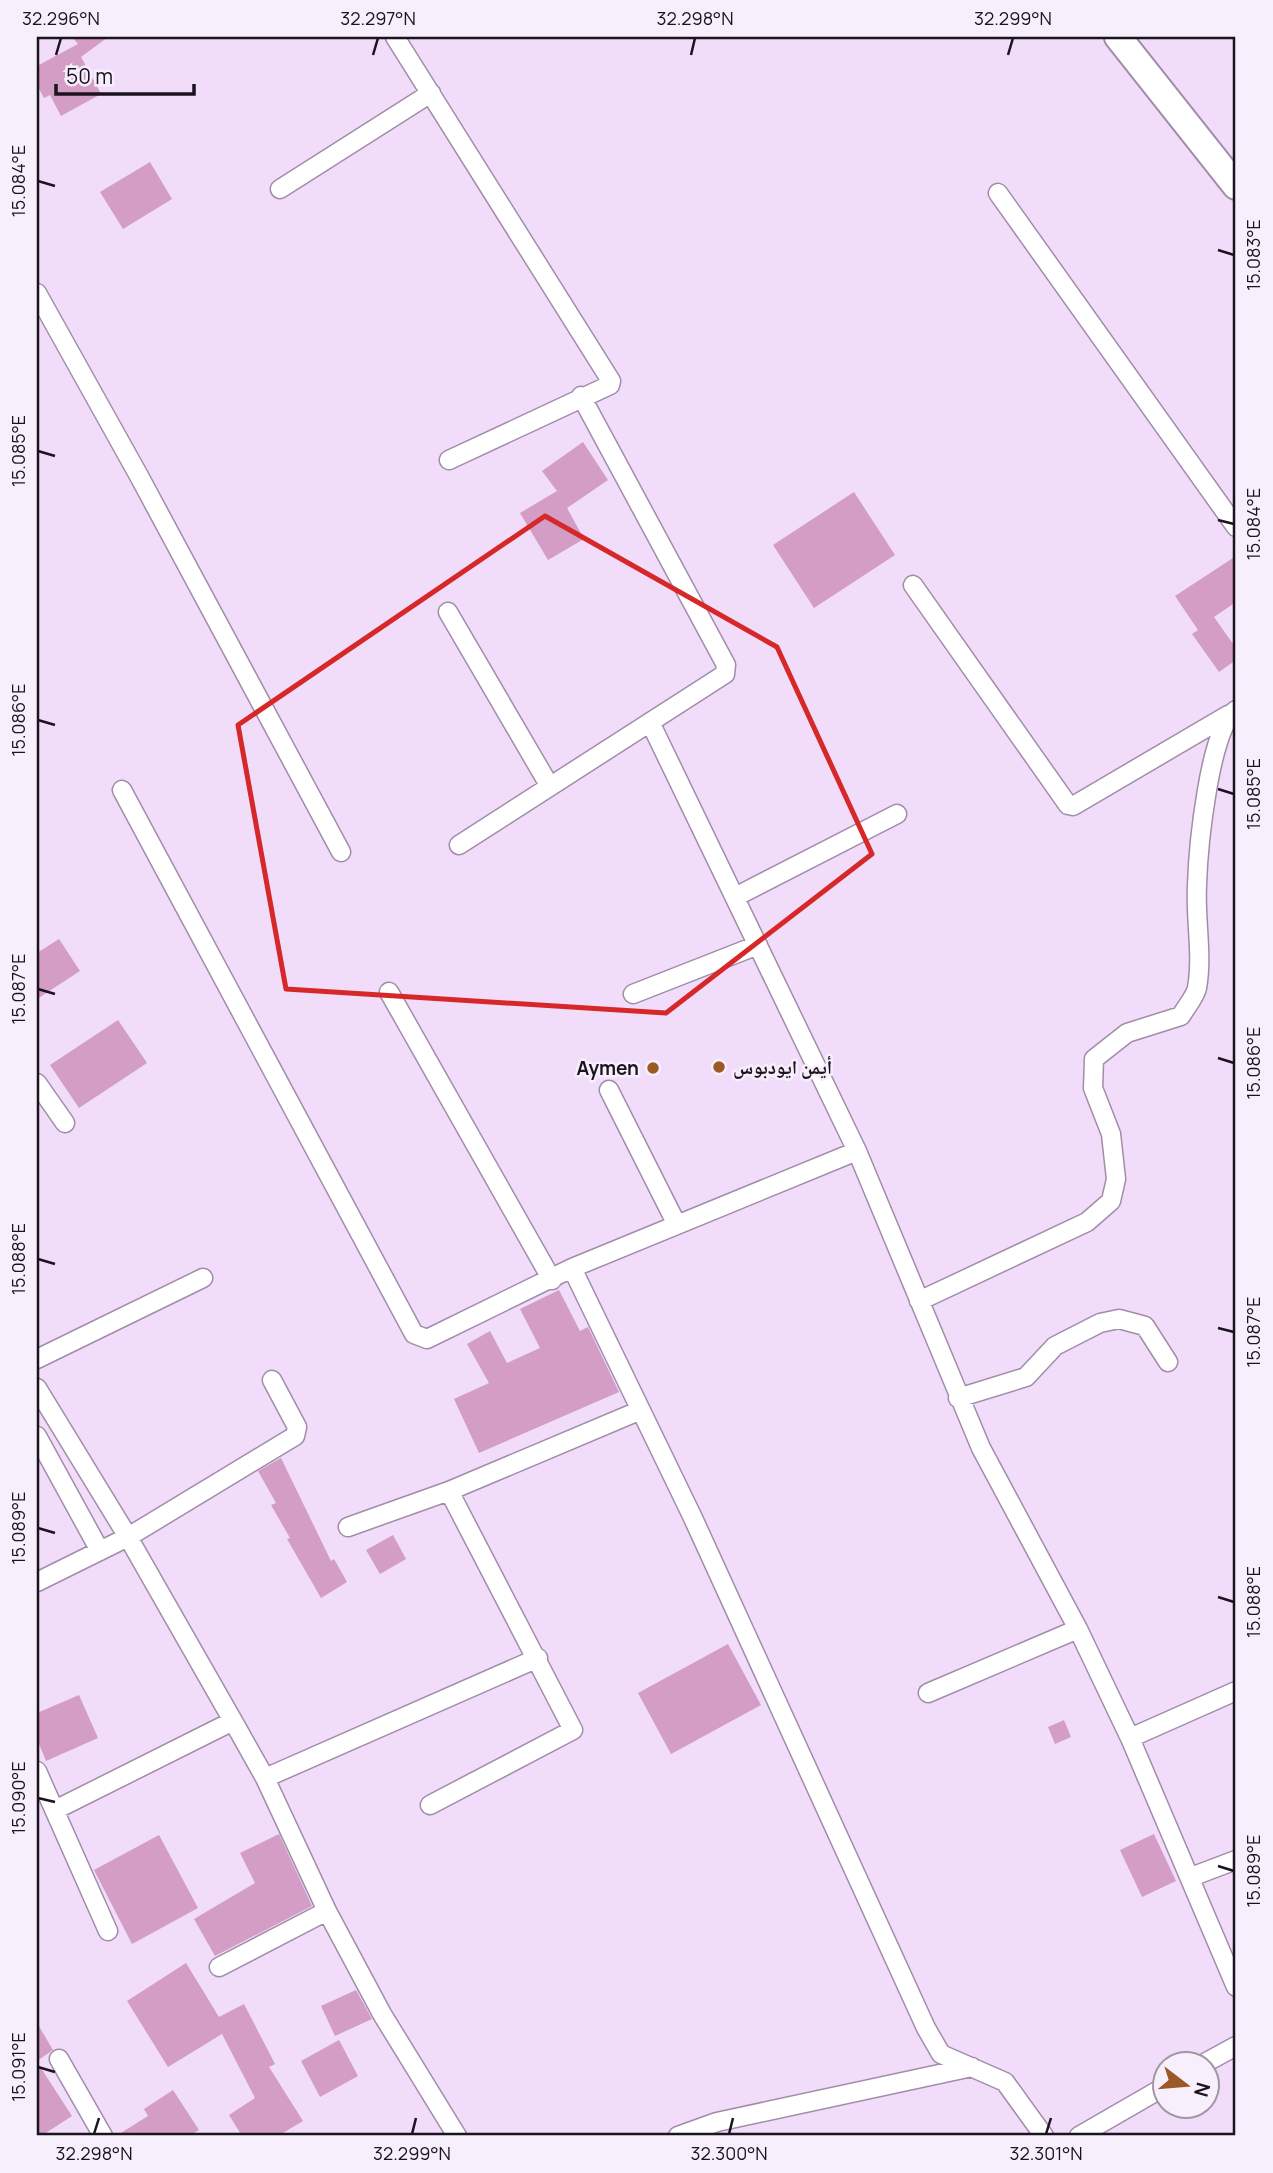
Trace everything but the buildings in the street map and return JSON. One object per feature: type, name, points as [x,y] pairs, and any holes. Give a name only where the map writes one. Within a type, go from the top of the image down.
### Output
[{"type":"main road","points":[[1118,37],[1236,186]]},
{"type":"street","points":[[395,37],[611,377],[610,385],[581,396],[449,460]]},
{"type":"street","points":[[281,189],[431,93]]},
{"type":"street","points":[[998,193],[1236,527]]},
{"type":"street","points":[[37,293],[139,476],[341,852]]},
{"type":"street","points":[[459,845],[724,674],[726,666],[581,396]]},
{"type":"street","points":[[913,585],[1068,806],[1073,806],[1232,712]]},
{"type":"street","points":[[448,612],[549,785]]},
{"type":"street","points":[[919,1301],[1087,1222],[1111,1201],[1116,1179],[1111,1134],[1093,1088],[1094,1059],[1127,1033],[1181,1016],[1196,991],[1201,955],[1196,887],[1203,811],[1214,757],[1232,712]]},
{"type":"street","points":[[650,722],[857,1151],[981,1448],[1078,1629],[1130,1738],[1236,1987]]},
{"type":"street","points":[[121,790],[414,1334],[427,1339],[572,1268],[676,1223],[857,1151]]},
{"type":"street","points":[[735,897],[897,814]]},
{"type":"street","points":[[633,993],[758,945]]},
{"type":"street","points":[[389,992],[552,1280]]},
{"type":"street","points":[[37,1083],[65,1123]]},
{"type":"street","points":[[610,1090],[676,1223]]},
{"type":"street","points":[[572,1268],[926,2028],[942,2054],[1005,2082],[1044,2136]]},
{"type":"street","points":[[37,1359],[203,1278]]},
{"type":"street","points":[[958,1398],[1026,1377],[1055,1346],[1100,1323],[1119,1319],[1145,1326],[1168,1362]]},
{"type":"street","points":[[37,1582],[128,1537],[295,1436],[297,1427],[272,1380]]},
{"type":"street","points":[[37,1388],[128,1537],[233,1721],[265,1778],[327,1911],[382,2014],[457,2136]]},
{"type":"street","points":[[348,1527],[449,1491],[640,1410]]},
{"type":"street","points":[[37,1436],[100,1551]]},
{"type":"street","points":[[430,1805],[573,1730],[449,1491]]},
{"type":"street","points":[[928,1693],[1078,1629]]},
{"type":"street","points":[[265,1778],[538,1658]]},
{"type":"street","points":[[1130,1738],[1236,1691]]},
{"type":"street","points":[[55,1810],[233,1721]]},
{"type":"street","points":[[37,1772],[108,1931]]},
{"type":"street","points":[[1191,1877],[1236,1860]]},
{"type":"street","points":[[219,1967],[327,1911]]},
{"type":"street","points":[[1220,2055],[1236,2046]]},
{"type":"street","points":[[59,2059],[103,2136]]},
{"type":"street","points":[[678,2136],[717,2122],[972,2067]]},
{"type":"street","points":[[1079,2136],[1150,2095]]},
{"type":"highlighted area","points":[[545,516],[777,647],[872,854],[666,1013],[286,989],[238,725]]},
{"type":"place","name":"أيمن ايودبوس","points":[[719,1067]]},
{"type":"place","name":"Aymen","points":[[653,1068]]}]
